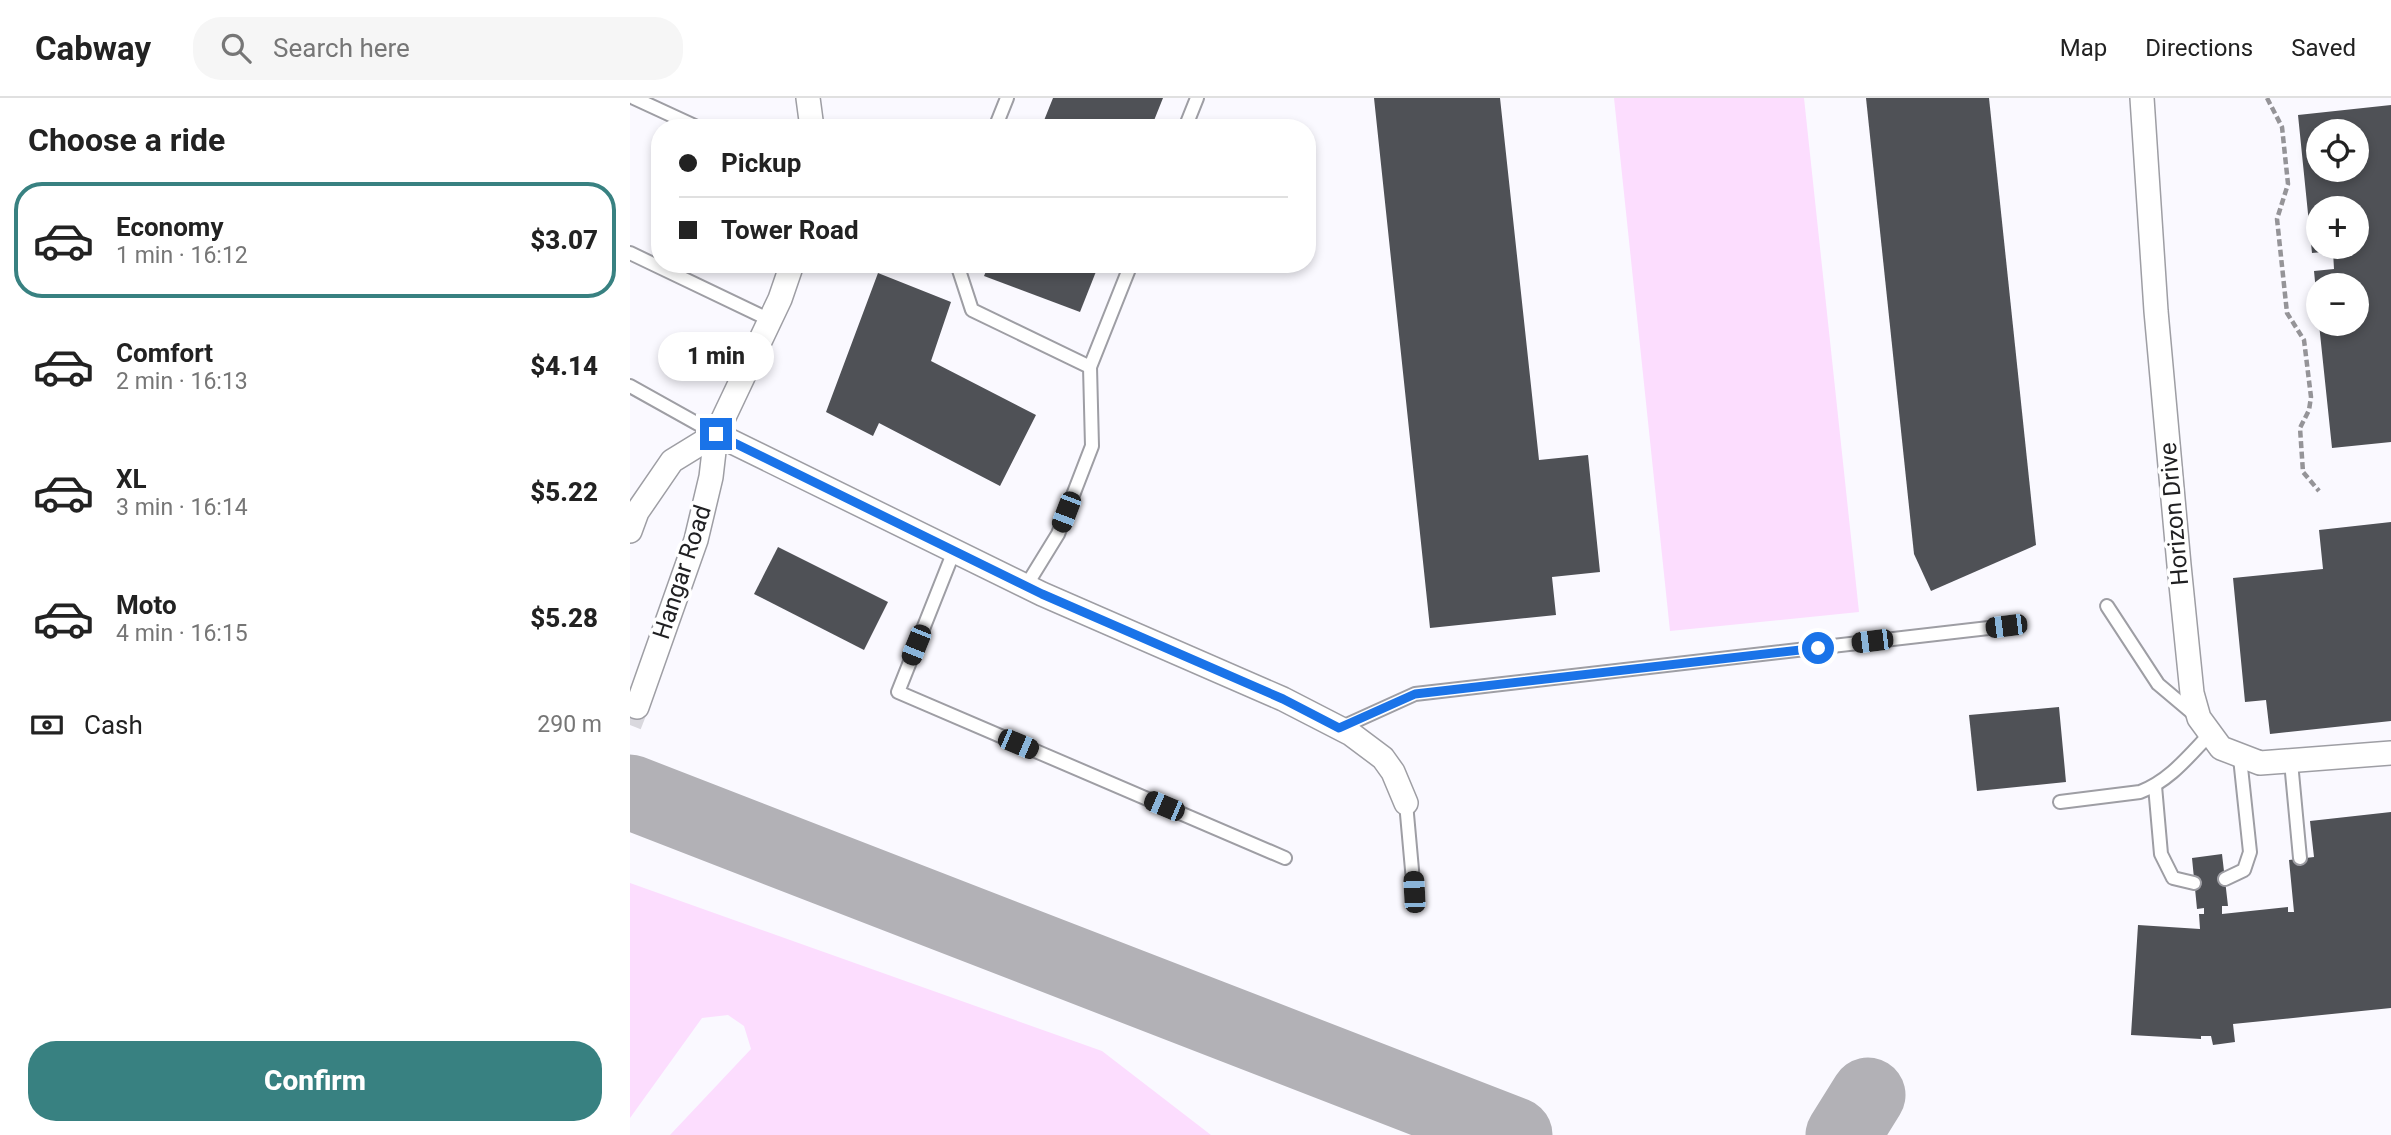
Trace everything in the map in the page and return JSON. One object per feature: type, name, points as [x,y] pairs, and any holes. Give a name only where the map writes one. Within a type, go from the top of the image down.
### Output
[{"type":"street","points":[[808,98],[811,119]]},
{"type":"street","name":"Horizon Drive","points":[[2142,98],[2156,311],[2179,565],[2192,693],[2204,726]]},
{"type":"street","name":"Hangar Road","points":[[637,707],[696,540],[711,478],[716,434],[770,320],[788,273]]},
{"type":"street","points":[[630,531],[637,512],[672,461],[716,434],[1026,586],[1283,699],[1339,728],[1383,758],[1398,781],[1406,803]]},
{"type":"street","points":[[2204,726],[2221,748],[2240,758],[2260,763],[2391,753]]},
{"type":"lane","points":[[634,98],[680,119]]},
{"type":"lane","points":[[999,119],[1007,98]]},
{"type":"lane","points":[[1189,119],[1197,98]]},
{"type":"lane","points":[[630,253],[651,263]]},
{"type":"lane","points":[[672,273],[770,320]]},
{"type":"lane","points":[[960,273],[972,310],[1090,367]]},
{"type":"lane","points":[[1026,586],[1058,534],[1092,446],[1090,367],[1127,273]]},
{"type":"lane","points":[[630,386],[716,434]]},
{"type":"lane","points":[[954,551],[898,692],[1285,859]]},
{"type":"lane","points":[[2060,802],[2140,793],[2155,786],[2204,726],[2158,684],[2107,606]]},
{"type":"lane","points":[[1339,728],[1415,694],[2006,626]]},
{"type":"lane","points":[[2225,879],[2244,870],[2250,852],[2240,758]]},
{"type":"lane","points":[[2291,762],[2300,858]]},
{"type":"lane","points":[[2155,786],[2163,862],[2173,878],[2194,883]]},
{"type":"lane","points":[[1406,803],[1414,892]]},
{"type":"path","points":[[2267,98],[2282,127],[2288,184],[2277,219],[2287,313],[2304,340],[2311,397],[2309,410],[2300,428],[2303,472],[2319,491]]},
{"type":"shaded area","points":[[1614,98],[1804,98],[1859,612],[1670,631]]},
{"type":"shaded area","points":[[630,883],[1102,1051],[1211,1135],[670,1135],[751,1049],[744,1026],[728,1015],[702,1018],[630,1118]]},
{"type":"building","points":[[1053,98],[1163,98],[1155,119],[1045,119]]},
{"type":"building","points":[[1374,98],[1500,98],[1539,460],[1588,455],[1600,572],[1552,577],[1556,615],[1430,628]]},
{"type":"building","points":[[1866,98],[1989,98],[2036,545],[1931,591],[1914,554]]},
{"type":"building","points":[[2391,105],[2391,442],[2332,448],[2320,336],[2369,336],[2369,273],[2314,271],[2334,269],[2333,259],[2369,259],[2369,196],[2306,196],[2298,115]]},
{"type":"building","points":[[878,273],[951,302],[931,361],[1036,415],[1000,486],[879,423],[873,436],[826,412]]},
{"type":"building","points":[[985,273],[1095,273],[1080,312],[984,276]]},
{"type":"building","points":[[2391,522],[2391,721],[2270,734],[2266,700],[2245,702],[2233,578],[2323,569],[2319,530]]},
{"type":"building","points":[[778,547],[888,602],[864,650],[754,594]]},
{"type":"building","points":[[2059,707],[2066,782],[1977,791],[1969,715]]},
{"type":"building","points":[[2391,812],[2391,1008],[2233,1024],[2235,1042],[2213,1045],[2211,1036],[2201,1036],[2201,1039],[2131,1035],[2138,925],[2200,929],[2199,914],[2204,914],[2204,908],[2197,909],[2192,858],[2222,854],[2228,906],[2222,906],[2222,914],[2288,907],[2288,912],[2294,912],[2289,860],[2314,857],[2310,821]]},
{"type":"taxiway","points":[[630,792],[1515,1135]]},
{"type":"taxiway","points":[[1843,1135],[1868,1095]]},
{"type":"tunnel","points":[[630,725],[637,707]]},
{"type":"route","points":[[716,434],[1042,594],[1283,699],[1339,728],[1415,694],[1818,648]]}]
